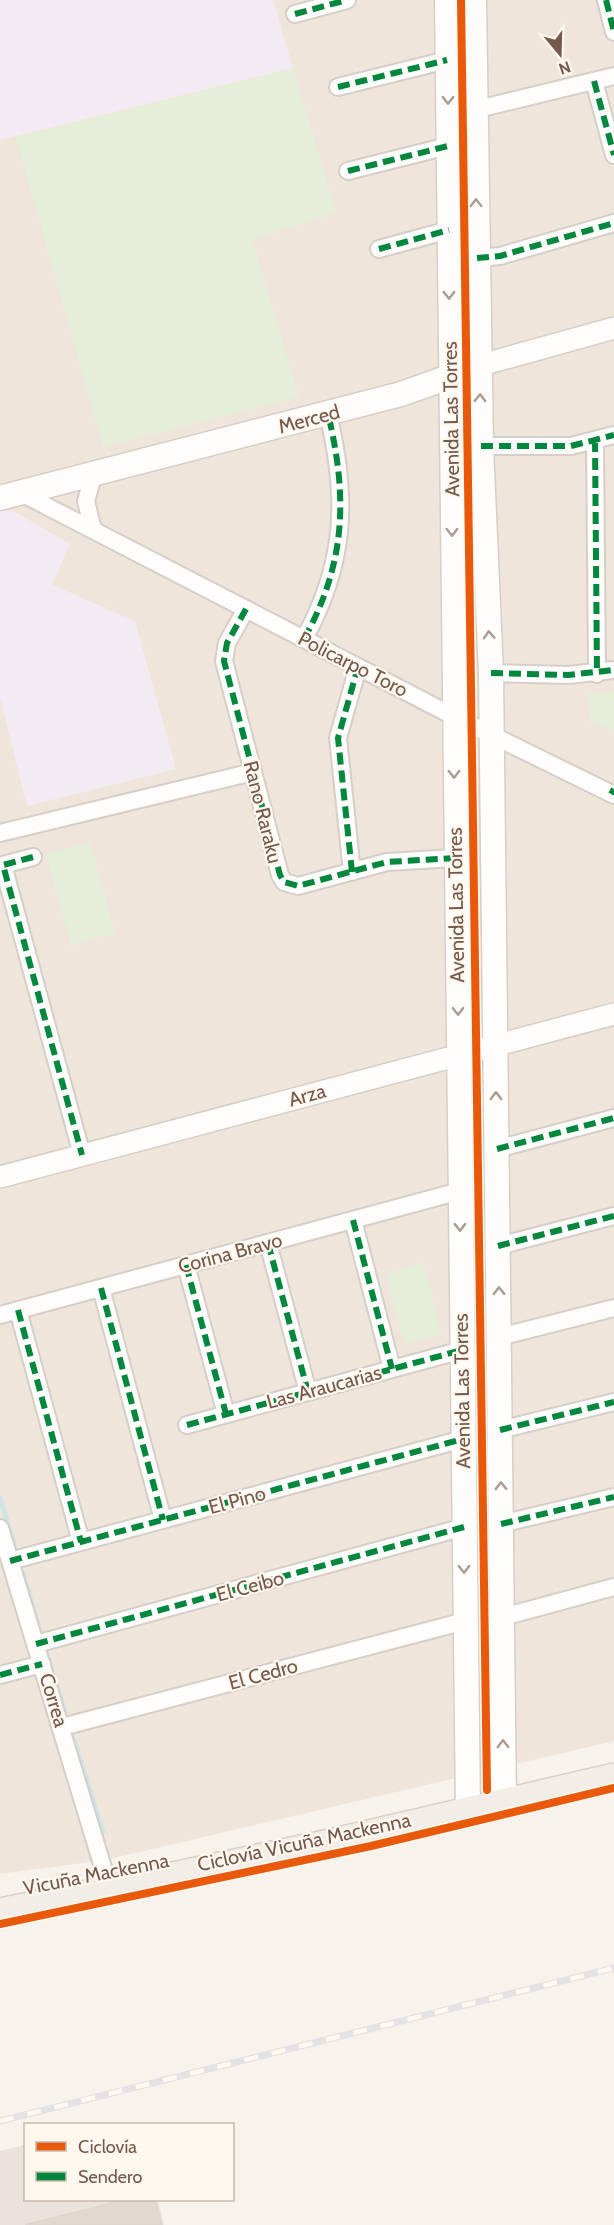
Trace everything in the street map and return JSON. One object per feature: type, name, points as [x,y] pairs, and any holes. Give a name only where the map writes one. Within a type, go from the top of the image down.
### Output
[{"type":"main road","name":"Avenida Las Torres","points":[[447,0],[453,716],[468,1803]]},
{"type":"main road","name":"Avenida Las Torres","points":[[474,0],[477,258],[482,365],[481,446],[491,673],[503,1617],[503,1795]]},
{"type":"main road","name":"Merced","points":[[12,496],[401,394],[482,365]]},
{"type":"main road","name":"Vicuña Mackenna","points":[[503,1795],[614,1760]]},
{"type":"main road","name":"Vicuña Mackenna","points":[[0,1892],[105,1874],[337,1826],[614,1777]]},
{"type":"main road","name":"Vicuña Mackenna","points":[[0,1912],[330,1843],[468,1803]]},
{"type":"street","points":[[295,14],[347,0]]},
{"type":"street","points":[[606,0],[614,32]]},
{"type":"street","points":[[338,87],[447,60]]},
{"type":"street","points":[[474,110],[614,76]]},
{"type":"street","points":[[594,81],[614,155]]},
{"type":"street","points":[[348,171],[448,146]]},
{"type":"street","points":[[477,258],[500,256],[614,223]]},
{"type":"street","points":[[379,249],[449,230]]},
{"type":"street","name":"Merced","points":[[482,365],[614,328]]},
{"type":"street","points":[[304,639],[330,580],[340,533],[341,478],[328,414]]},
{"type":"street","points":[[481,446],[554,447],[614,435]]},
{"type":"street","points":[[491,673],[606,672],[595,440]]},
{"type":"street","points":[[93,476],[86,501],[93,530]]},
{"type":"street","name":"Policarpo Toro","points":[[12,496],[93,530],[453,716],[613,793]]},
{"type":"street","name":"Rano Raraku","points":[[246,609],[227,643],[224,654],[280,875],[284,882],[298,886],[396,860],[455,858]]},
{"type":"street","points":[[352,872],[338,738],[358,667]]},
{"type":"street","points":[[0,833],[253,772]]},
{"type":"street","points":[[33,857],[3,865],[82,1155]]},
{"type":"street","name":"Arza","points":[[0,1177],[614,1014]]},
{"type":"street","points":[[497,1149],[614,1118]]},
{"type":"street","name":"Corina Bravo","points":[[0,1315],[460,1191]]},
{"type":"street","points":[[498,1246],[614,1216]]},
{"type":"street","points":[[353,1220],[392,1369]]},
{"type":"street","points":[[268,1243],[308,1392]]},
{"type":"street","points":[[186,1265],[226,1414]]},
{"type":"street","points":[[101,1288],[163,1520]]},
{"type":"street","points":[[499,1337],[614,1308]]},
{"type":"street","points":[[18,1310],[81,1542]]},
{"type":"street","name":"Las Araucarias","points":[[187,1425],[462,1350]]},
{"type":"street","points":[[500,1430],[614,1402]]},
{"type":"street","name":"El Pino","points":[[10,1561],[463,1439]]},
{"type":"street","points":[[501,1524],[614,1497]]},
{"type":"street","name":"Correa","points":[[0,1527],[105,1874]]},
{"type":"street","name":"El Ceibo","points":[[36,1644],[464,1527]]},
{"type":"street","points":[[503,1617],[614,1587]]},
{"type":"street","name":"El Cedro","points":[[62,1727],[465,1622]]},
{"type":"street","points":[[0,1676],[42,1664]]},
{"type":"shaded area","points":[[0,0],[614,0],[614,1741],[105,1860],[0,1874]]},
{"type":"shaded area","points":[[0,0],[273,0],[293,68],[0,140]]},
{"type":"shaded area","points":[[0,510],[13,511],[70,544],[52,585],[135,621],[176,769],[27,806],[0,697]]},
{"type":"shaded area","points":[[24,2145],[24,2201],[158,2201],[164,2225],[0,2225],[0,2151]]},
{"type":"green space","points":[[293,68],[336,213],[252,239],[299,397],[103,447],[16,137]]},
{"type":"green space","points":[[614,691],[614,730],[590,721],[588,695]]},
{"type":"green space","points":[[90,842],[115,933],[71,945],[46,855]]},
{"type":"green space","points":[[424,1263],[441,1334],[404,1344],[386,1275]]},
{"type":"building","points":[[120,2201],[155,2201],[162,2225],[25,2225]]},
{"type":"waterway","points":[[0,1498],[14,1544]]},
{"type":"waterway","points":[[23,1573],[39,1627]]},
{"type":"waterway","points":[[46,1651],[65,1712]]},
{"type":"waterway","points":[[74,1739],[103,1832]]},
{"type":"railway","points":[[0,2121],[614,1968]]},
{"type":"marked path","points":[[295,14],[347,0]]},
{"type":"marked path","points":[[606,0],[614,32]]},
{"type":"marked path","points":[[338,87],[447,60]]},
{"type":"marked path","points":[[594,81],[614,155]]},
{"type":"marked path","points":[[348,171],[448,146]]},
{"type":"marked path","points":[[477,258],[500,256],[614,223]]},
{"type":"marked path","points":[[379,249],[449,230]]},
{"type":"marked path","points":[[304,639],[318,611],[328,583],[339,529],[339,473],[328,414]]},
{"type":"marked path","points":[[481,446],[571,446],[614,435]]},
{"type":"marked path","points":[[595,440],[597,674]]},
{"type":"marked path","points":[[246,609],[227,643],[224,661],[280,875],[284,882],[298,886],[387,862],[455,858]]},
{"type":"marked path","points":[[352,872],[338,738],[358,667]]},
{"type":"marked path","points":[[491,673],[568,675],[614,670]]},
{"type":"marked path","points":[[611,794],[614,789]]},
{"type":"marked path","points":[[33,857],[3,865],[82,1155]]},
{"type":"marked path","points":[[497,1149],[614,1118]]},
{"type":"marked path","points":[[498,1246],[614,1216]]},
{"type":"marked path","points":[[353,1220],[392,1369]]},
{"type":"marked path","points":[[268,1243],[308,1392]]},
{"type":"marked path","points":[[186,1265],[226,1414]]},
{"type":"marked path","points":[[101,1288],[163,1520]]},
{"type":"marked path","points":[[18,1310],[81,1542]]},
{"type":"marked path","points":[[187,1425],[462,1350]]},
{"type":"marked path","points":[[500,1430],[614,1402]]},
{"type":"marked path","points":[[10,1561],[463,1439]]},
{"type":"marked path","points":[[501,1524],[614,1497]]},
{"type":"marked path","points":[[36,1644],[464,1527]]},
{"type":"marked path","points":[[0,1675],[42,1664]]},
{"type":"cycle path","points":[[461,0],[487,1790]]},
{"type":"cycle path","name":"Ciclovía Vicuña Mackenna","points":[[0,1924],[371,1846],[614,1788]]}]
